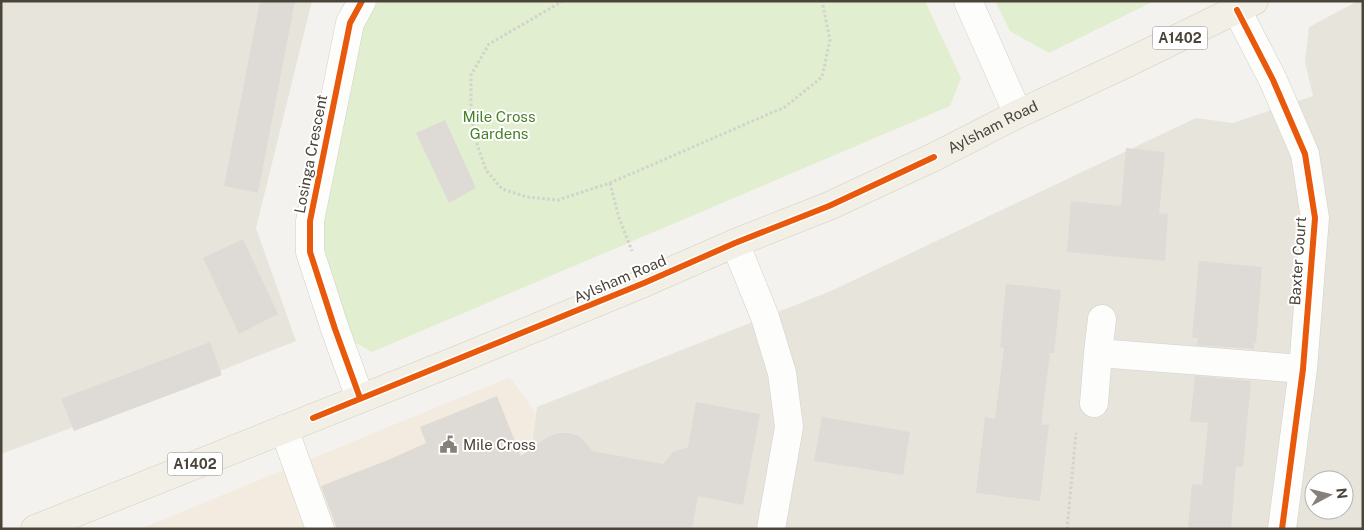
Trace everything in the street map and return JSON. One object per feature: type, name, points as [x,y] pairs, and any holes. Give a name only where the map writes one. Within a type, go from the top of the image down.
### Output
[{"type":"main road","name":"Aylsham Road","points":[[34,529],[644,283],[735,243],[829,206],[1245,6]]},
{"type":"street","name":"Losinga Crescent","points":[[360,398],[310,252],[310,221],[350,23],[362,1]]},
{"type":"street","points":[[968,1],[1018,114]]},
{"type":"street","name":"Baxter Court","points":[[1245,6],[1273,80],[1305,154],[1315,218],[1303,369],[1282,529]]},
{"type":"street","points":[[735,243],[765,317],[782,373],[785,391],[789,427],[771,529]]},
{"type":"street","points":[[1094,403],[1102,319]]},
{"type":"street","points":[[1098,353],[1303,369]]},
{"type":"street","points":[[284,429],[320,529]]},
{"type":"path","points":[[563,1],[489,44],[471,75],[471,116],[476,144],[486,170],[502,190],[527,198],[558,200],[610,183],[785,107],[822,77],[830,40],[822,1]]},
{"type":"path","points":[[610,183],[619,218],[644,283]]},
{"type":"path","points":[[1067,529],[1078,406],[1094,403]]},
{"type":"shaded area","points":[[1,1],[312,1],[256,228],[296,341],[149,399],[1,454]]},
{"type":"shaded area","points":[[1358,1],[1363,1],[1363,529],[520,529],[537,407],[831,291],[1196,118],[1233,123],[1313,96],[1305,62],[1309,27]]},
{"type":"shaded area","points":[[510,377],[536,413],[516,529],[140,529]]},
{"type":"green space","name":"Mile Cross Gardens","points":[[379,1],[925,1],[961,78],[950,106],[372,352],[354,342],[319,256],[318,223],[361,23]]},
{"type":"green space","points":[[995,1],[1154,1],[1049,53],[1010,31]]},
{"type":"building","points":[[260,1],[295,1],[258,193],[224,186]]},
{"type":"building","points":[[445,120],[476,188],[449,203],[416,133]]},
{"type":"building","points":[[1126,148],[1165,152],[1159,213],[1168,214],[1165,261],[1067,252],[1071,201],[1121,206]]},
{"type":"building","points":[[243,239],[278,314],[239,334],[203,258]]},
{"type":"building","points":[[1199,261],[1262,267],[1254,349],[1197,345],[1198,338],[1192,338]]},
{"type":"building","points":[[1006,284],[1061,290],[1054,353],[1050,353],[1041,425],[1049,424],[1040,501],[976,493],[985,417],[995,419],[1004,348],[1000,347]]},
{"type":"building","points":[[210,342],[222,375],[74,431],[61,399]]},
{"type":"building","points":[[1195,376],[1251,381],[1243,467],[1236,467],[1231,529],[1188,529],[1192,484],[1202,485],[1208,423],[1190,421]]},
{"type":"building","points":[[497,396],[521,456],[549,436],[569,433],[579,436],[592,451],[663,464],[673,452],[688,447],[696,402],[760,414],[743,505],[698,496],[692,529],[337,529],[321,486],[426,443],[420,427]]},
{"type":"building","points":[[822,417],[910,432],[903,475],[814,461]]},
{"type":"cycle path","points":[[360,398],[310,252],[310,221],[350,23],[362,1]]},
{"type":"cycle path","points":[[1237,10],[1273,80],[1305,154],[1315,218],[1303,369],[1282,529]]},
{"type":"cycle path","points":[[313,418],[829,206],[934,157]]},
{"type":"place","name":"Mile Cross","points":[[449,445]]}]
